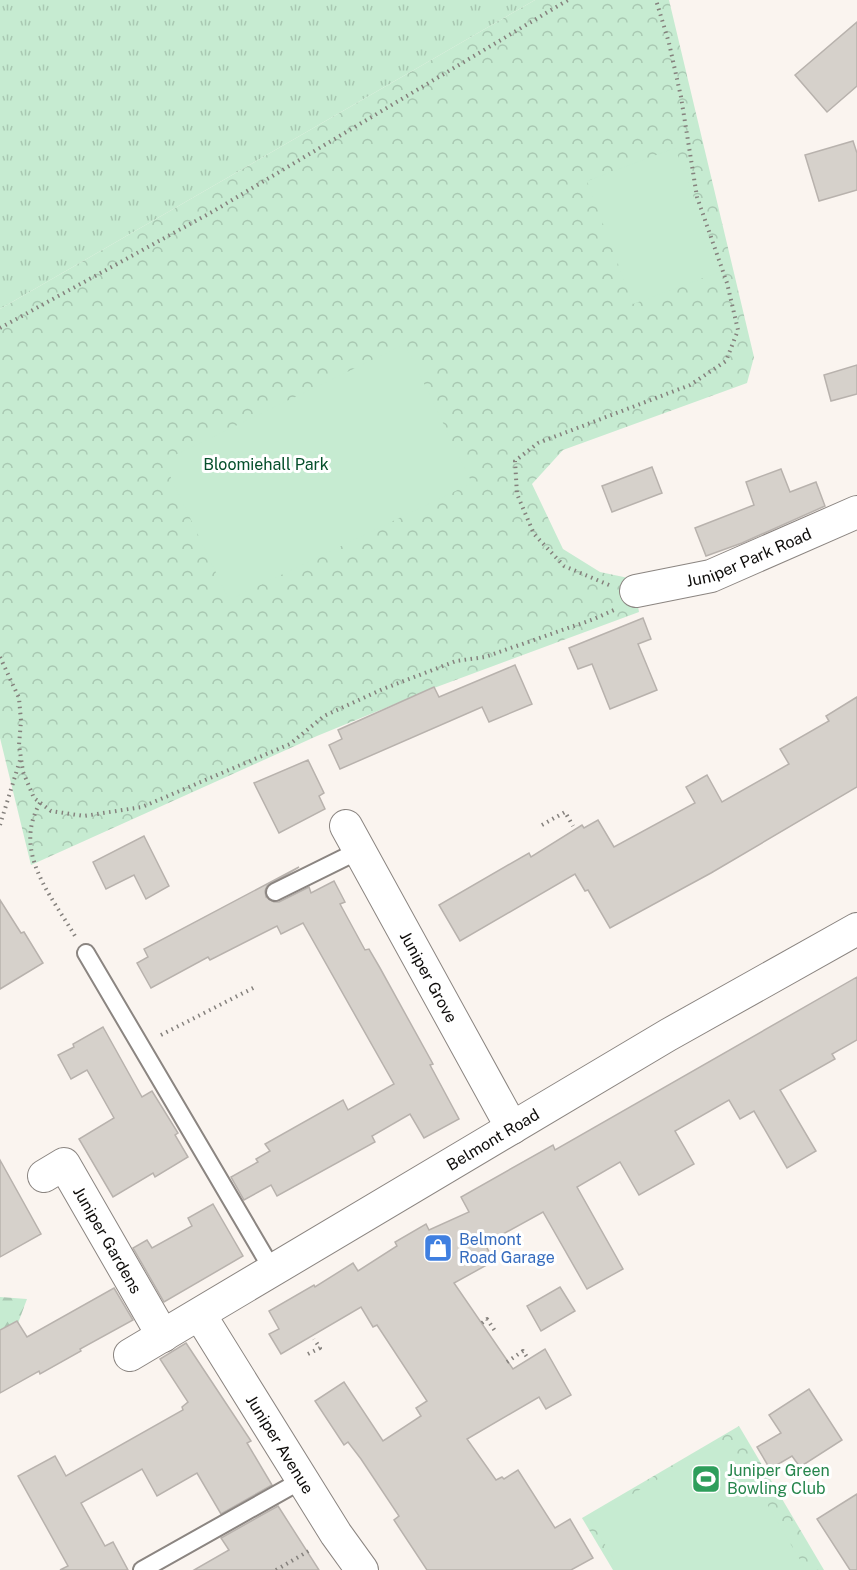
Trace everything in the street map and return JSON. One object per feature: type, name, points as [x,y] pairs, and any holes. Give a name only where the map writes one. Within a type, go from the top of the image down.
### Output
[{"type":"street","name":"Juniper Park Road","points":[[622,595],[711,576],[857,512]]},
{"type":"street","name":"Juniper Grove","points":[[353,838],[512,1128]]},
{"type":"street","name":"Belmont Road","points":[[130,1355],[668,1035],[857,929]]},
{"type":"street","name":"Juniper Gardens","points":[[44,1176],[64,1164],[163,1336]]},
{"type":"street","name":"Juniper Avenue","points":[[200,1314],[336,1534],[362,1570]]},
{"type":"lane","points":[[275,892],[353,838]]},
{"type":"lane","points":[[86,953],[272,1269]]},
{"type":"lane","points":[[142,1570],[302,1480]]},
{"type":"path","points":[[0,328],[212,212],[568,0]]},
{"type":"path","points":[[0,657],[19,698],[21,756],[24,772],[34,798],[51,811],[84,816],[142,807],[290,744],[324,716],[383,689],[456,661],[485,657],[594,619],[622,595],[564,566],[534,534],[517,494],[515,461],[538,443],[690,385],[726,361],[738,330],[727,283],[697,197],[681,97],[669,43],[656,0]]},
{"type":"path","points":[[0,825],[21,756]]},
{"type":"path","points":[[40,803],[32,818],[31,849],[36,872],[86,953]]},
{"type":"path","points":[[542,825],[565,812],[573,826]]},
{"type":"path","points":[[141,1046],[257,986]]},
{"type":"path","points":[[491,1239],[494,1246],[504,1240]]},
{"type":"path","points":[[482,1323],[487,1319],[495,1331]]},
{"type":"path","points":[[308,1354],[320,1348],[314,1339]]},
{"type":"path","points":[[507,1362],[523,1351],[527,1357]]},
{"type":"path","points":[[276,1570],[336,1534]]},
{"type":"green space","points":[[0,0],[535,0],[0,309]]},
{"type":"green space","name":"Bloomiehall Park","points":[[535,0],[669,0],[754,357],[747,383],[563,450],[532,484],[563,549],[600,572],[633,579],[639,612],[434,688],[317,736],[31,865],[0,738],[0,309]]},
{"type":"green space","points":[[675,148],[722,271],[633,304],[587,181]]},
{"type":"green space","points":[[405,344],[472,483],[229,600],[163,461]]},
{"type":"green space","points":[[0,1297],[27,1299],[14,1334],[0,1342]]},
{"type":"green space","name":"Juniper Green Bowling Club","points":[[739,1426],[824,1570],[613,1570],[582,1518]]},
{"type":"green space","name":"Juniper Green Bowling Club","points":[[728,1438],[806,1570],[620,1570],[590,1519]]},
{"type":"building","points":[[857,22],[857,86],[827,112],[795,75]]},
{"type":"building","points":[[853,141],[857,153],[857,190],[819,201],[805,155]]},
{"type":"building","points":[[857,365],[857,394],[831,401],[824,375]]},
{"type":"building","points":[[652,467],[662,493],[612,512],[602,486]]},
{"type":"building","points":[[781,469],[790,492],[816,482],[825,506],[742,543],[706,556],[695,528],[754,505],[746,482]]},
{"type":"building","points":[[643,618],[651,639],[638,644],[657,690],[610,709],[592,664],[578,669],[569,648]]},
{"type":"building","points":[[515,665],[532,704],[489,722],[482,707],[340,769],[329,745],[342,739],[338,730],[434,687],[439,697]]},
{"type":"building","points":[[857,697],[857,787],[711,873],[610,928],[588,890],[585,891],[575,874],[460,941],[439,905],[529,853],[531,857],[582,825],[584,828],[598,820],[614,847],[695,803],[686,787],[707,775],[722,802],[789,764],[780,749],[829,721],[826,716]]},
{"type":"building","points":[[308,760],[324,793],[319,796],[325,809],[279,833],[254,783]]},
{"type":"building","points":[[144,836],[169,886],[146,899],[134,875],[106,889],[93,862]]},
{"type":"building","points":[[299,867],[267,886],[266,897],[279,902],[309,887],[311,893],[334,881],[345,902],[340,904],[365,950],[369,949],[380,968],[433,1064],[430,1065],[459,1119],[424,1138],[410,1114],[372,1136],[375,1142],[277,1196],[271,1185],[244,1200],[231,1177],[258,1162],[256,1159],[270,1151],[265,1144],[343,1100],[348,1110],[394,1084],[303,923],[281,934],[277,926],[210,960],[208,957],[151,988],[137,963],[148,957],[144,949]]},
{"type":"building","points":[[0,900],[43,963],[0,989]]},
{"type":"building","points":[[857,977],[857,1040],[832,1054],[835,1059],[780,1090],[816,1151],[787,1168],[754,1111],[740,1119],[729,1100],[675,1131],[694,1164],[639,1195],[620,1162],[577,1187],[623,1269],[587,1289],[543,1212],[485,1244],[494,1261],[454,1283],[513,1369],[545,1349],[571,1395],[546,1409],[539,1397],[467,1439],[496,1480],[502,1477],[504,1479],[518,1470],[555,1528],[570,1519],[593,1558],[571,1570],[427,1570],[394,1520],[399,1516],[361,1459],[348,1442],[344,1445],[315,1401],[344,1382],[383,1441],[421,1416],[416,1408],[427,1401],[377,1325],[373,1327],[361,1307],[281,1354],[269,1334],[279,1329],[269,1311],[314,1285],[315,1287],[353,1263],[358,1271],[397,1246],[395,1242],[426,1224],[429,1230],[469,1212],[461,1197],[553,1145],[555,1150]]},
{"type":"building","points":[[103,1027],[142,1097],[152,1091],[178,1133],[175,1135],[188,1157],[155,1177],[153,1173],[113,1197],[79,1139],[114,1118],[87,1070],[71,1079],[58,1055]]},
{"type":"building","points":[[0,1160],[41,1234],[0,1257]]},
{"type":"building","points":[[213,1204],[243,1256],[164,1302],[133,1248],[147,1240],[152,1248],[192,1226],[188,1218]]},
{"type":"building","points":[[560,1287],[575,1311],[541,1331],[527,1306]]},
{"type":"building","points":[[114,1288],[133,1320],[40,1374],[39,1371],[0,1393],[0,1330],[17,1321],[27,1337]]},
{"type":"building","points":[[186,1343],[251,1441],[247,1443],[272,1485],[221,1514],[197,1473],[157,1496],[142,1469],[81,1503],[105,1546],[113,1542],[128,1570],[60,1570],[68,1566],[18,1476],[55,1456],[66,1476],[183,1410],[182,1407],[188,1402],[160,1359]]},
{"type":"building","points":[[809,1389],[842,1440],[800,1467],[792,1456],[770,1469],[757,1447],[781,1433],[769,1415]]},
{"type":"building","points":[[857,1494],[857,1570],[850,1570],[817,1519]]},
{"type":"building","points":[[278,1506],[319,1570],[194,1570],[229,1550],[221,1538]]},
{"type":"place","name":"Belmont Road Garage","points":[[438,1248]]},
{"type":"place","name":"Juniper Green Bowling Club","points":[[706,1479]]}]
